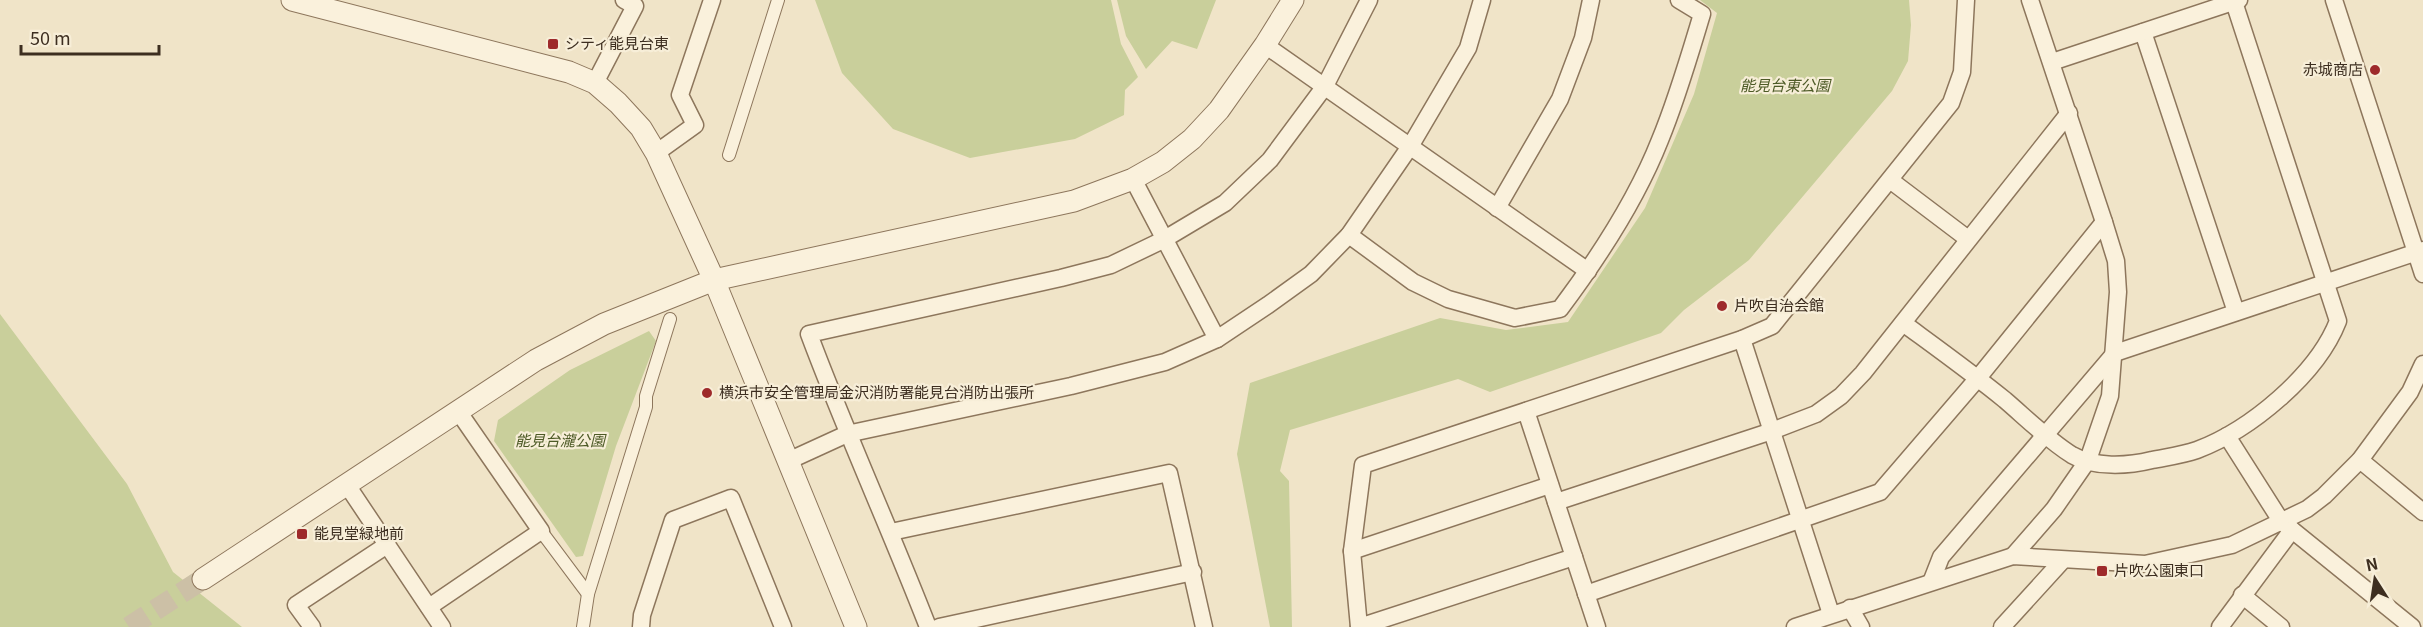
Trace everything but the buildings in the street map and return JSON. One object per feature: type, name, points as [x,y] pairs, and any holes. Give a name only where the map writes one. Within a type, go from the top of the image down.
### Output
[{"type":"street","points":[[292,0],[520,57],[569,72],[595,83],[641,128],[656,153],[714,280],[856,627]]},
{"type":"street","points":[[595,83],[635,6],[624,0]]},
{"type":"street","points":[[656,153],[694,125],[681,95],[712,0]]},
{"type":"street","points":[[729,156],[778,0]]},
{"type":"street","points":[[203,579],[536,360],[604,324],[714,280],[1074,201],[1133,179],[1163,162],[1192,140],[1219,110],[1265,45],[1293,0]]},
{"type":"street","points":[[928,627],[891,532],[847,434],[809,334],[1112,265],[1163,240],[1225,203],[1270,160],[1325,86],[1369,0]]},
{"type":"street","points":[[788,461],[847,434],[1144,368],[1165,362],[1217,339],[1311,274],[1349,235],[1411,145],[1468,48],[1482,0]]},
{"type":"street","points":[[1497,208],[1560,99],[1583,38],[1591,0]]},
{"type":"street","points":[[1349,235],[1413,282],[1448,299],[1515,318],[1560,309],[1588,271],[1624,213],[1660,142],[1681,84],[1702,14],[1679,0]]},
{"type":"street","points":[[1574,557],[1359,627],[1352,551],[1363,465],[1742,339],[1772,326],[1950,103],[1962,72],[1966,0]]},
{"type":"street","points":[[2013,556],[2054,509],[2088,460],[2110,396],[2118,292],[2116,261],[2030,0]]},
{"type":"street","points":[[2334,0],[2420,251],[2423,274]]},
{"type":"street","points":[[1903,322],[1978,378],[2073,456],[2104,465],[2138,464],[2196,451],[2228,436],[2261,414],[2302,376],[2332,336],[2338,321],[2237,1],[2052,63]]},
{"type":"street","points":[[2143,32],[2236,312]]},
{"type":"street","points":[[1265,45],[1588,271]]},
{"type":"street","points":[[1556,502],[1772,431],[1816,414],[1841,396],[1903,322],[2068,113]]},
{"type":"street","points":[[1133,179],[1217,339]]},
{"type":"street","points":[[1890,180],[1968,238]]},
{"type":"street","points":[[1586,594],[1880,492],[1978,378],[2104,222]]},
{"type":"street","points":[[1932,580],[1941,557],[2115,353],[2420,251]]},
{"type":"street","points":[[583,627],[588,594],[646,407],[646,396],[669,319]]},
{"type":"street","points":[[1742,339],[1831,615]]},
{"type":"street","points":[[2220,627],[2287,526],[2324,496],[2360,460],[2419,386],[2423,364]]},
{"type":"street","points":[[458,411],[541,531],[588,594]]},
{"type":"street","points":[[1526,411],[1598,627]]},
{"type":"street","points":[[2228,436],[2287,526],[2412,627]]},
{"type":"street","points":[[2360,460],[2423,512]]},
{"type":"street","points":[[891,532],[1169,472],[1204,627]]},
{"type":"street","points":[[347,485],[442,627]]},
{"type":"street","points":[[1352,551],[1550,485]]},
{"type":"street","points":[[641,627],[642,615],[673,520],[731,498],[783,627]]},
{"type":"street","points":[[1795,627],[1932,580],[2013,556],[2062,561],[2145,564],[2232,545],[2287,526]]},
{"type":"street","points":[[429,607],[541,531]]},
{"type":"street","points":[[312,627],[296,604],[387,545]]},
{"type":"street","points":[[2002,627],[2062,561]]},
{"type":"street","points":[[939,627],[1193,572]]},
{"type":"street","points":[[2242,595],[2282,627]]},
{"type":"street","points":[[1850,608],[1861,627]]},
{"type":"green space","points":[[815,0],[1111,0],[1121,44],[1138,77],[1125,90],[1124,115],[1075,139],[970,158],[893,129],[842,73]]},
{"type":"green space","points":[[1117,0],[1216,0],[1197,49],[1172,41],[1146,69],[1126,36]]},
{"type":"green space","name":"能見台東公園","points":[[1700,0],[1909,0],[1911,25],[1908,61],[1892,91],[1749,260],[1684,310],[1661,333],[1490,392],[1458,379],[1290,430],[1280,471],[1289,481],[1292,627],[1270,627],[1237,454],[1250,383],[1440,318],[1506,330],[1568,322],[1645,208],[1694,94],[1717,13]]},
{"type":"green space","points":[[0,314],[127,484],[173,572],[242,627],[0,627]]},
{"type":"green space","name":"能見台瀧公園","points":[[649,331],[656,341],[616,446],[583,556],[576,557],[494,441],[498,420],[570,370]]},
{"type":"tunnel","points":[[129,627],[203,579]]},
{"type":"place","name":"シティ能見台東","points":[[553,44]]},
{"type":"place","name":"赤城商店","points":[[2375,70]]},
{"type":"place","name":"片吹自治会館","points":[[1722,306]]},
{"type":"place","name":"横浜市安全管理局金沢消防署能見台消防出張所","points":[[707,393]]},
{"type":"place","name":"能見堂緑地前","points":[[302,534]]},
{"type":"place","name":"片吹公園東口","points":[[2102,571]]}]
